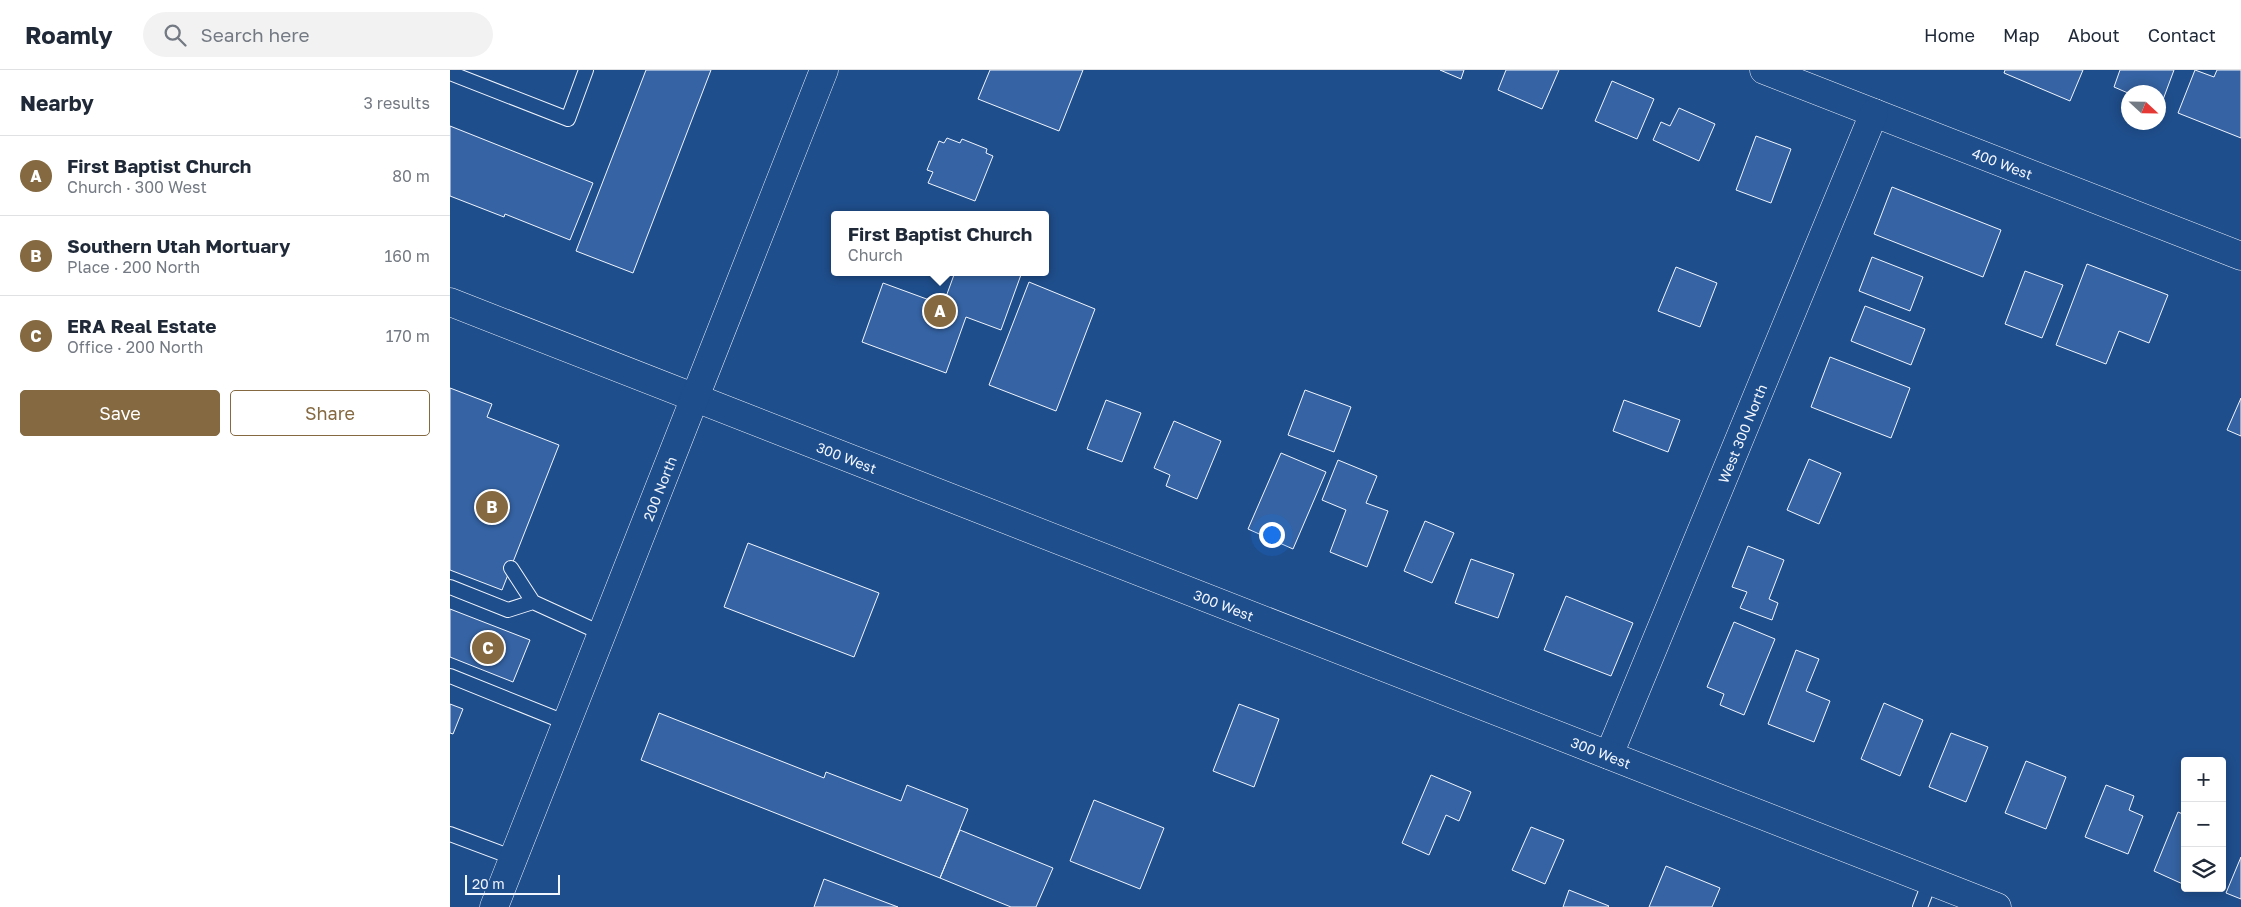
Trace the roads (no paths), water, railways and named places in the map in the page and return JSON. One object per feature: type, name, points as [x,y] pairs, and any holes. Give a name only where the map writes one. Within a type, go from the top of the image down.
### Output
[{"type":"street","name":"200 North","points":[[494,907],[824,70]]},
{"type":"street","name":"400 West","points":[[1764,70],[2241,256]]},
{"type":"street","name":"West 300 North","points":[[1609,755],[1874,113]]},
{"type":"street","name":"300 West","points":[[450,302],[1997,907]]},
{"type":"lane","points":[[450,73],[568,119],[586,70]]},
{"type":"lane","points":[[511,568],[533,602],[603,634]]},
{"type":"lane","points":[[450,587],[508,610],[533,602]]},
{"type":"lane","points":[[450,676],[567,723]]},
{"type":"lane","points":[[450,834],[514,858]]},
{"type":"lane","points":[[1920,907],[1930,881]]},
{"type":"place","name":"First Baptist Church","points":[[940,311]]},
{"type":"place","name":"Southern Utah Mortuary","points":[[492,507]]},
{"type":"place","name":"ERA Real Estate","points":[[488,648]]}]
